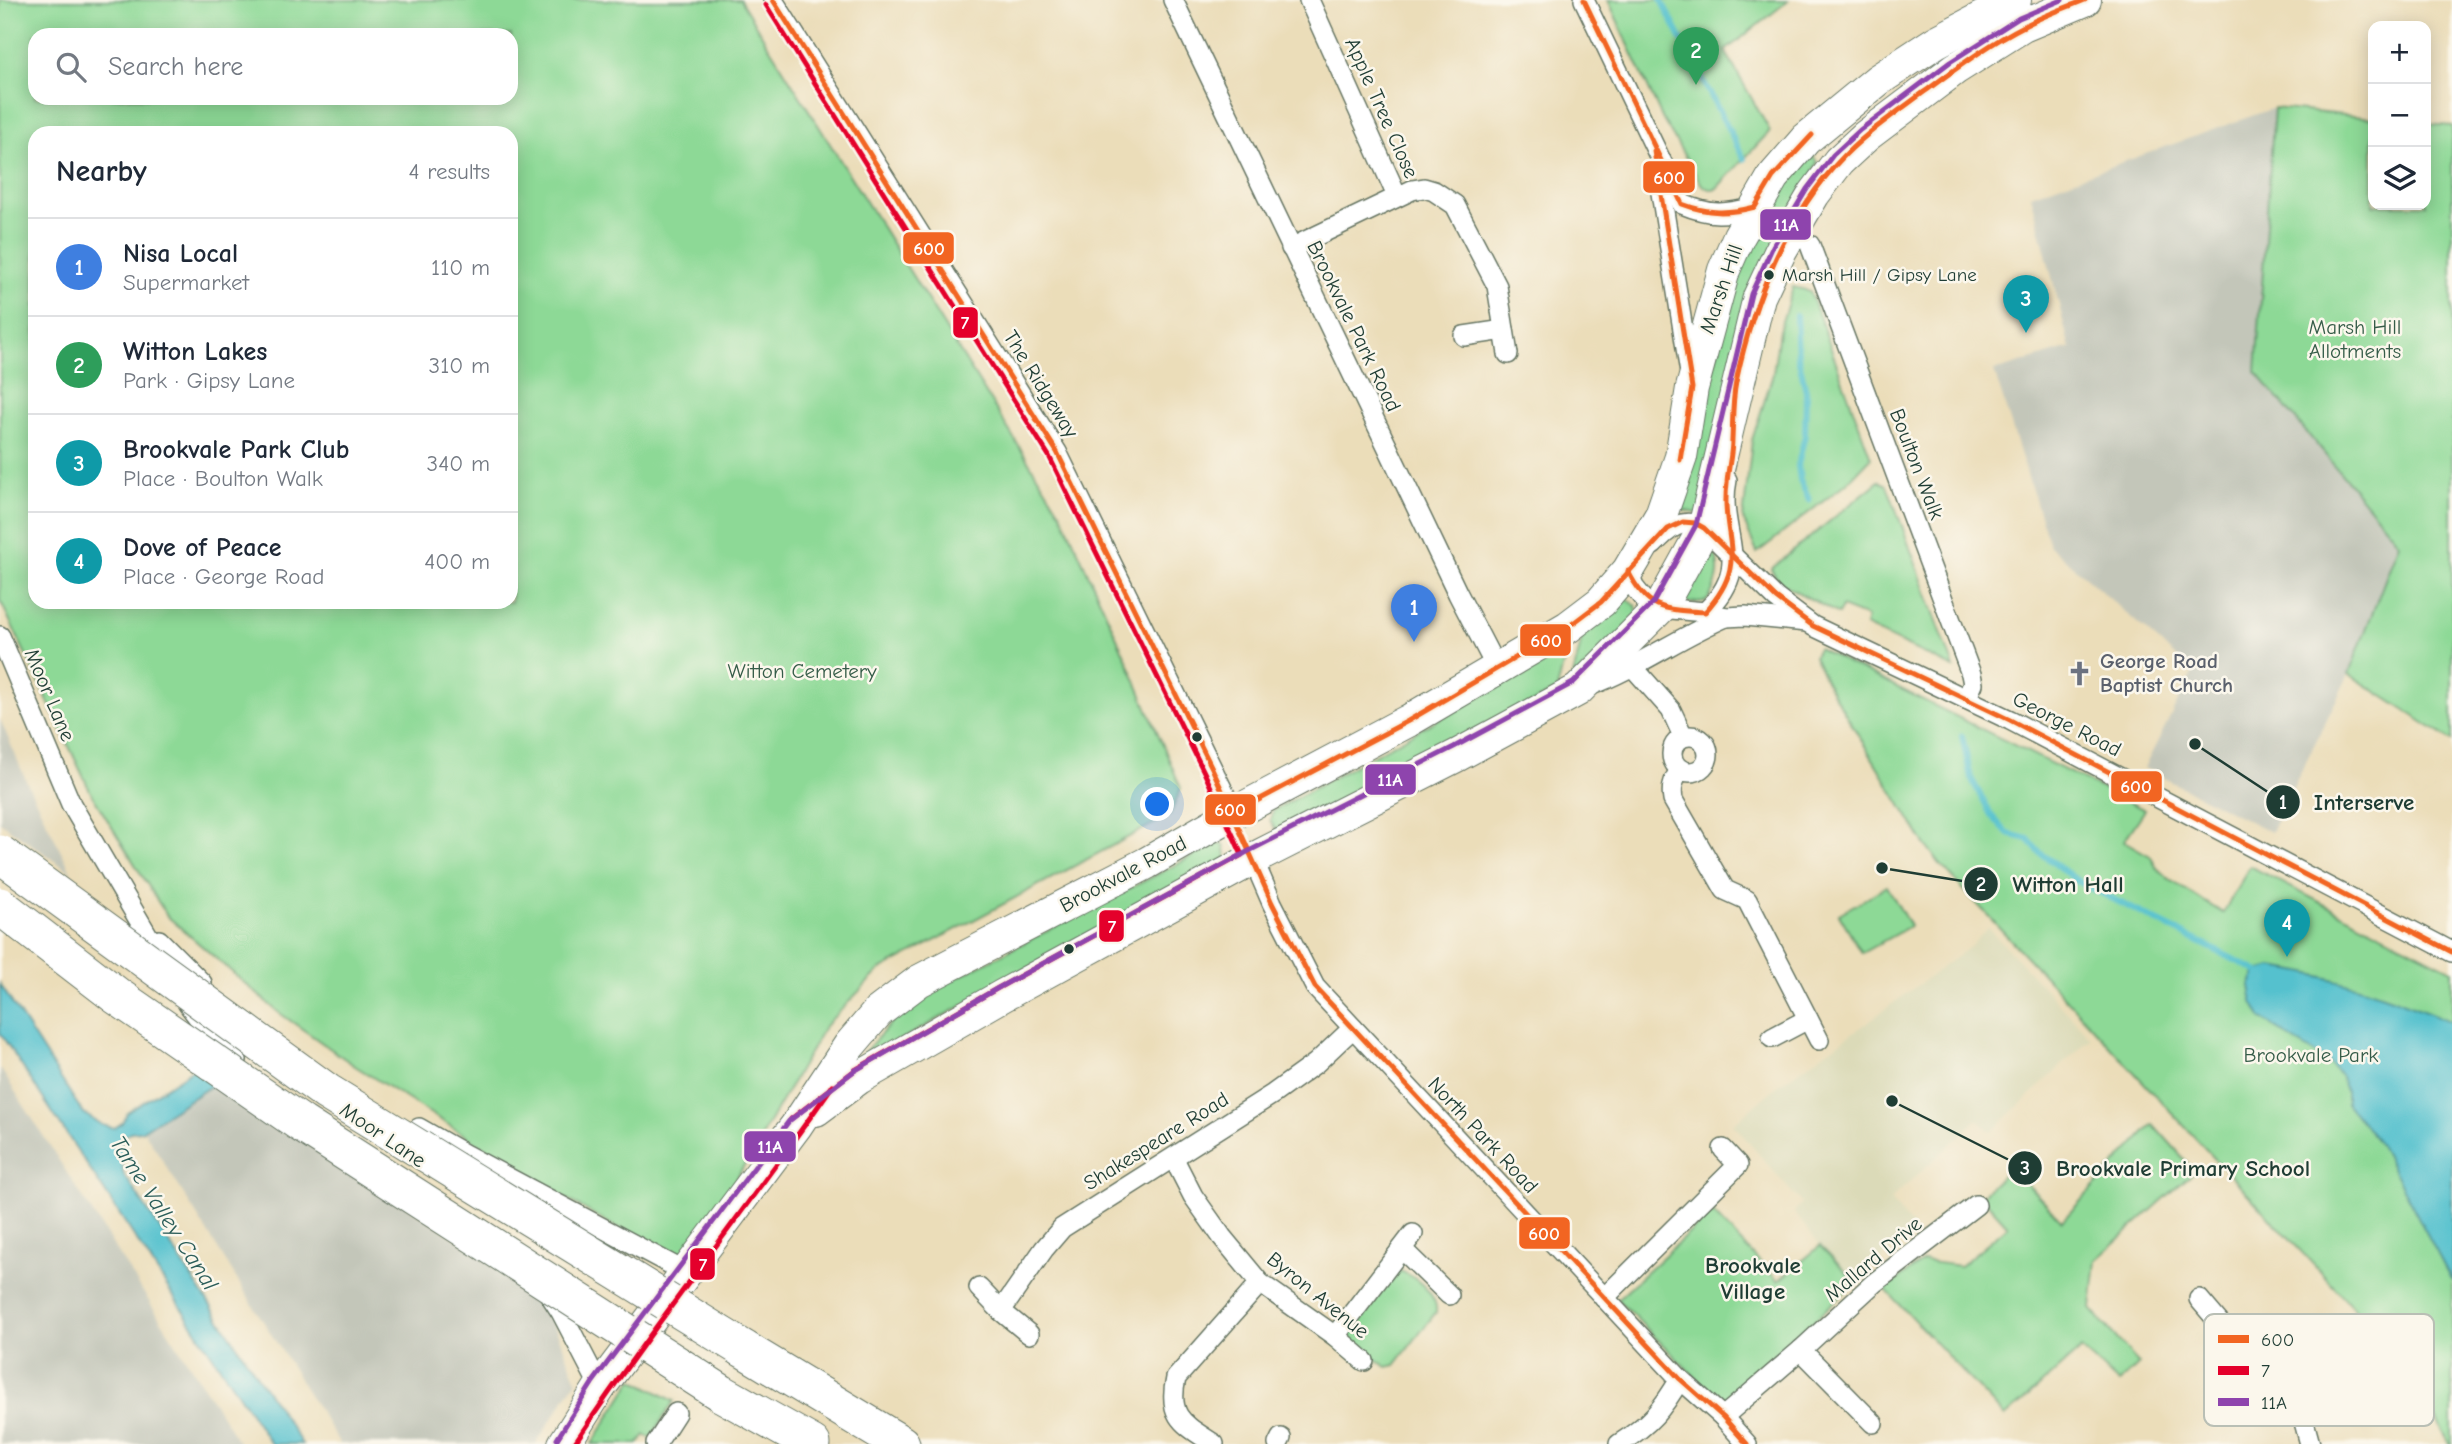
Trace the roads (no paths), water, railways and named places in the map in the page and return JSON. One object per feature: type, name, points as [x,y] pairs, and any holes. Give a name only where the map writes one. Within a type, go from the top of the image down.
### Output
[{"type":"highway","points":[[0,854],[327,1092],[901,1444]]},
{"type":"highway","points":[[0,906],[117,996],[302,1124],[721,1392],[812,1444]]},
{"type":"main road","name":"Marsh Hill","points":[[1628,571],[1661,515],[1681,457],[1692,388],[1724,270],[1773,177],[1807,139],[1878,80],[1936,42],[2015,0]]},
{"type":"main road","name":"Marsh Hill","points":[[1660,608],[1704,527],[1759,297],[1787,239],[1814,194],[1839,161],[1866,136],[1955,69],[2023,26],[2085,0]]},
{"type":"main road","name":"Brookvale Road","points":[[564,1444],[600,1387],[796,1126],[849,1046],[878,1012],[919,981],[1147,863],[1234,813],[1408,721],[1569,627],[1601,602],[1628,571]]},
{"type":"main road","name":"Brookvale Road","points":[[796,1126],[859,1078],[1002,996],[1254,859],[1458,755],[1578,690],[1660,608]]},
{"type":"main road","points":[[1234,813],[1254,859]]},
{"type":"street","name":"The Ridgeway","points":[[773,0],[1057,452],[1234,813]]},
{"type":"street","name":"Brookvale Park Road","points":[[1173,0],[1458,594],[1497,669]]},
{"type":"street","name":"Apple Tree Close","points":[[1309,0],[1397,196]]},
{"type":"street","points":[[1584,0],[1682,204],[1707,214],[1731,213],[1755,207]]},
{"type":"street","points":[[1653,143],[1692,388]]},
{"type":"street","points":[[1291,248],[1397,196],[1424,188],[1442,195],[1455,205],[1493,276],[1508,354]]},
{"type":"street","name":"Boulton Walk","points":[[1810,245],[1971,674],[1973,684],[1966,699]]},
{"type":"street","points":[[1464,336],[1504,330]]},
{"type":"street","points":[[1705,612],[1716,602],[1732,575],[1734,557],[1726,508],[1726,488],[1732,440],[1732,406]]},
{"type":"street","points":[[1660,608],[1646,602],[1634,587],[1628,571],[1668,529],[1683,522],[1704,527]]},
{"type":"street","name":"George Road","points":[[1704,527],[1776,598],[1807,622],[2104,768],[2452,952]]},
{"type":"street","name":"George Road","points":[[1660,608],[1705,612],[1726,617],[1745,616],[1807,622]]},
{"type":"street","points":[[1578,690],[1614,677],[1702,627],[1726,617]]},
{"type":"street","name":"Moor Lane","points":[[0,636],[71,804],[183,998],[223,1051],[386,1166],[521,1252],[562,1312],[600,1387]]},
{"type":"street","points":[[1632,666],[1671,710],[1683,736]]},
{"type":"street","points":[[1694,735],[1702,739],[1709,752],[1707,761],[1702,768],[1693,772],[1680,770],[1671,756],[1673,745],[1683,736],[1694,735]]},
{"type":"street","points":[[1680,770],[1671,790],[1673,800],[1725,890],[1746,900],[1819,1040]]},
{"type":"street","name":"North Park Road","points":[[1254,859],[1272,903],[1315,986],[1680,1379],[1723,1417],[1748,1444]]},
{"type":"street","name":"Moor Lane","points":[[139,919],[199,981],[295,1054],[466,1155],[685,1272]]},
{"type":"street","points":[[1772,1038],[1808,1019]]},
{"type":"street","name":"Shakespeare Road","points":[[1001,1311],[1062,1228],[1174,1159],[1316,1063],[1353,1028]]},
{"type":"street","points":[[1604,1298],[1738,1165],[1723,1149]]},
{"type":"street","name":"Byron Avenue","points":[[1174,1159],[1193,1196],[1259,1283],[1335,1336],[1364,1361]]},
{"type":"street","name":"Mallard Drive","points":[[1723,1417],[1874,1283],[1976,1205]]},
{"type":"street","points":[[1335,1336],[1408,1241],[1449,1295]]},
{"type":"street","points":[[1214,1444],[1183,1424],[1177,1416],[1173,1392],[1176,1378],[1259,1283]]},
{"type":"street","points":[[979,1288],[1029,1334]]},
{"type":"street","points":[[2199,1298],[2213,1314]]},
{"type":"street","points":[[1801,1350],[1873,1423]]},
{"type":"street","points":[[1619,1444],[1638,1432],[1661,1410],[1680,1379]]},
{"type":"street","points":[[656,1444],[676,1413]]},
{"type":"street","points":[[2305,1426],[2310,1444]]},
{"type":"water","points":[[2272,967],[2364,988],[2452,1022],[2452,1281],[2379,1143],[2346,1103],[2346,1091],[2341,1077],[2328,1061],[2261,1017],[2253,1002],[2250,986],[2257,971]]},
{"type":"water","points":[[0,984],[83,1113],[102,1125],[114,1128],[122,1123],[127,1113],[201,1064],[217,1082],[141,1131],[130,1132],[121,1139],[123,1173],[302,1444],[271,1444],[0,1033]]},
{"type":"waterway","points":[[1661,0],[1744,159]]},
{"type":"waterway","points":[[1796,316],[1798,357],[1806,391],[1805,435],[1798,465],[1800,480],[1809,500]]},
{"type":"waterway","points":[[1962,736],[1971,778],[1991,815],[2008,834],[2028,839],[2038,851],[2079,882],[2257,971]]},
{"type":"place","name":"Witton Lakes","points":[[1696,85]]},
{"type":"place","name":"Marsh Hill / Gipsy Lane","points":[[1769,275]]},
{"type":"place","name":"Brookvale Park Club","points":[[2026,333]]},
{"type":"place","name":"Nisa Local","points":[[1414,642]]},
{"type":"place","name":"George Road Baptist Church","points":[[2080,673]]},
{"type":"place","name":"Interserve","points":[[2195,744]]},
{"type":"place","name":"Witton Hall","points":[[1882,868]]},
{"type":"place","name":"Dove of Peace","points":[[2287,957]]},
{"type":"place","name":"Brookvale Primary School","points":[[1892,1101]]},
{"type":"district","name":"Brookvale Village","points":[[1753,1278]]},
{"type":"park label","name":"Marsh Hill Allotments","points":[[2355,339]]},
{"type":"park label","name":"Witton Cemetery","points":[[802,671]]},
{"type":"park label","name":"Brookvale Park","points":[[2311,1055]]},
{"type":"water label","name":"Tame Valley Canal","points":[[164,1213]]}]
